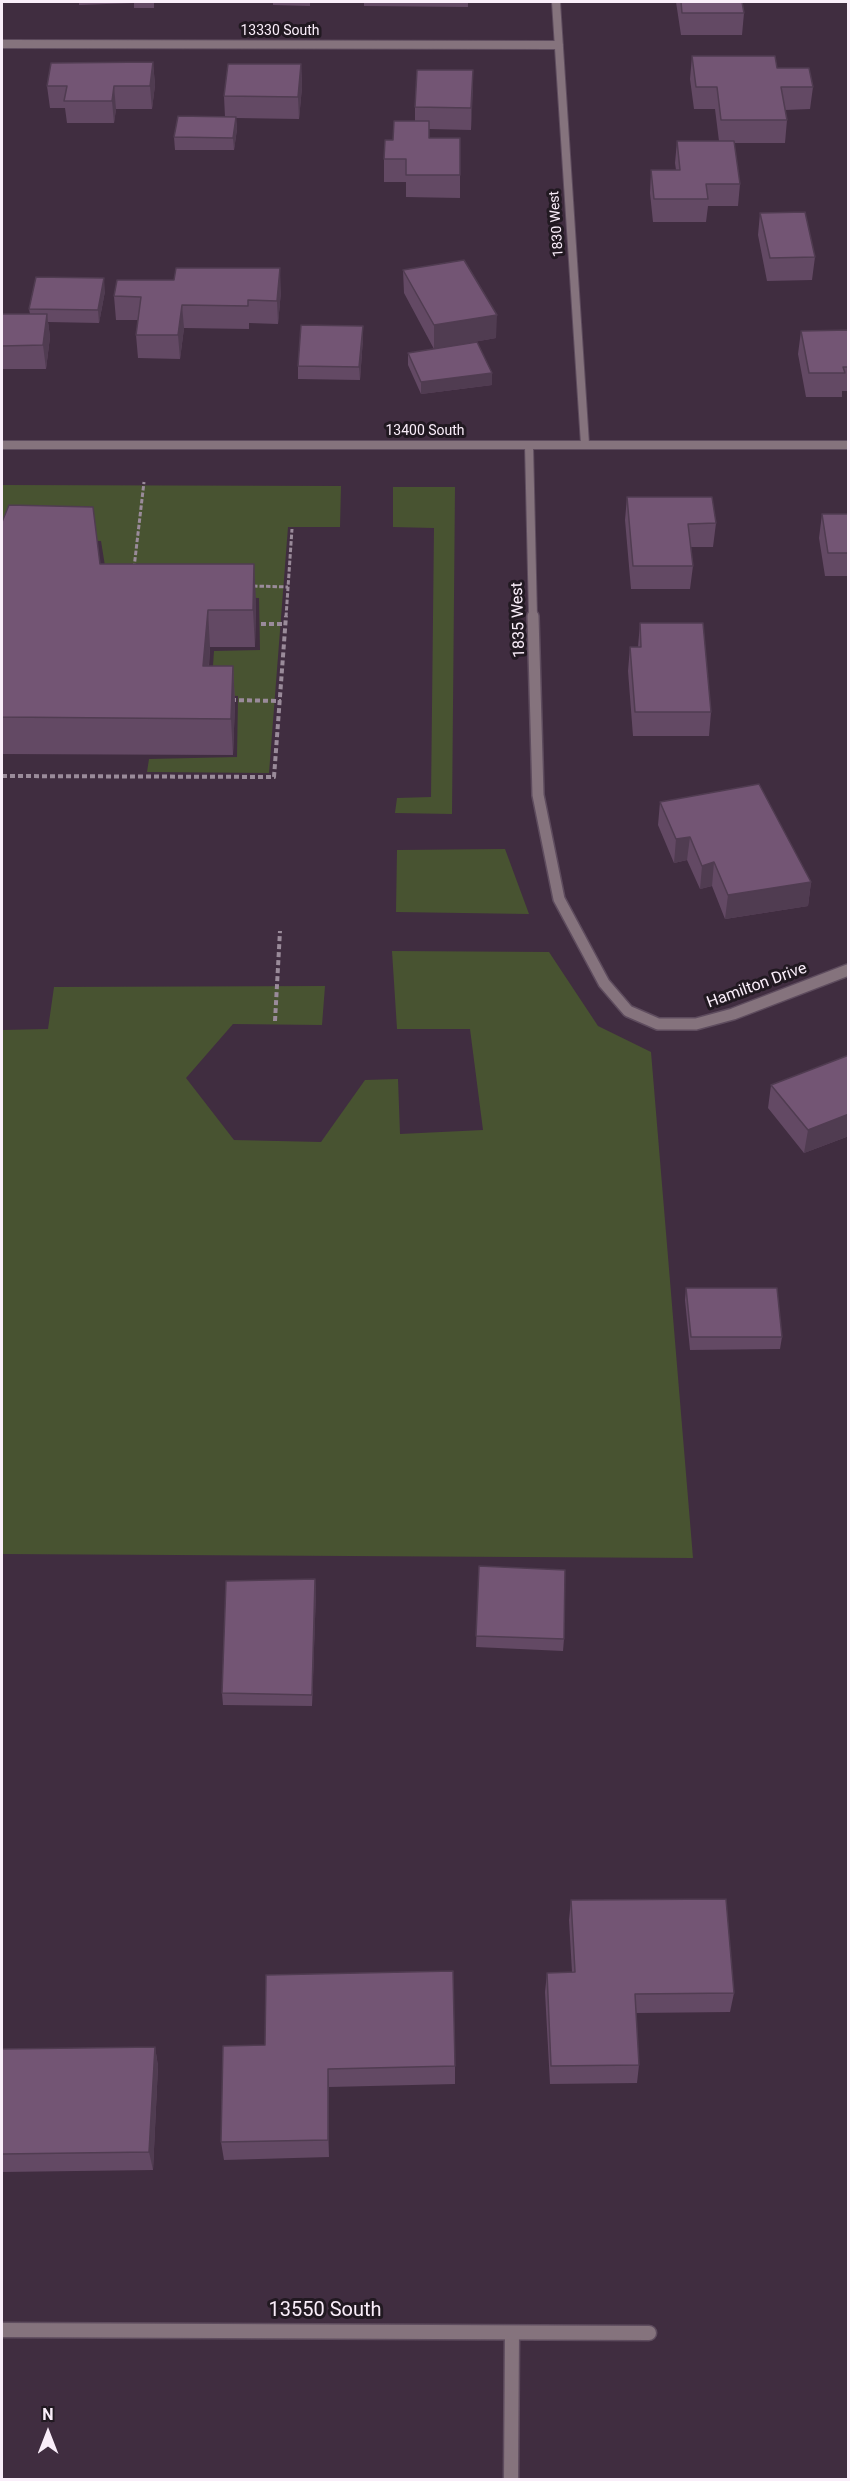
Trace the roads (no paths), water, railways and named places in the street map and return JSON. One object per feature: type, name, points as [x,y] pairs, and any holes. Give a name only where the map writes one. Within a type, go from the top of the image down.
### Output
[{"type":"street","name":"1830 West","points":[[556,2],[585,444]]},
{"type":"street","name":"13330 South","points":[[2,44],[559,45]]},
{"type":"street","name":"13400 South","points":[[2,445],[849,445]]},
{"type":"street","name":"1835 West","points":[[529,445],[538,795]]},
{"type":"street","name":"Hamilton Drive","points":[[538,795],[559,899],[604,983],[628,1011],[658,1024],[696,1024],[734,1014],[849,970]]},
{"type":"street","name":"13550 South","points":[[2,2330],[649,2333]]},
{"type":"street","points":[[511,2480],[512,2333]]}]
